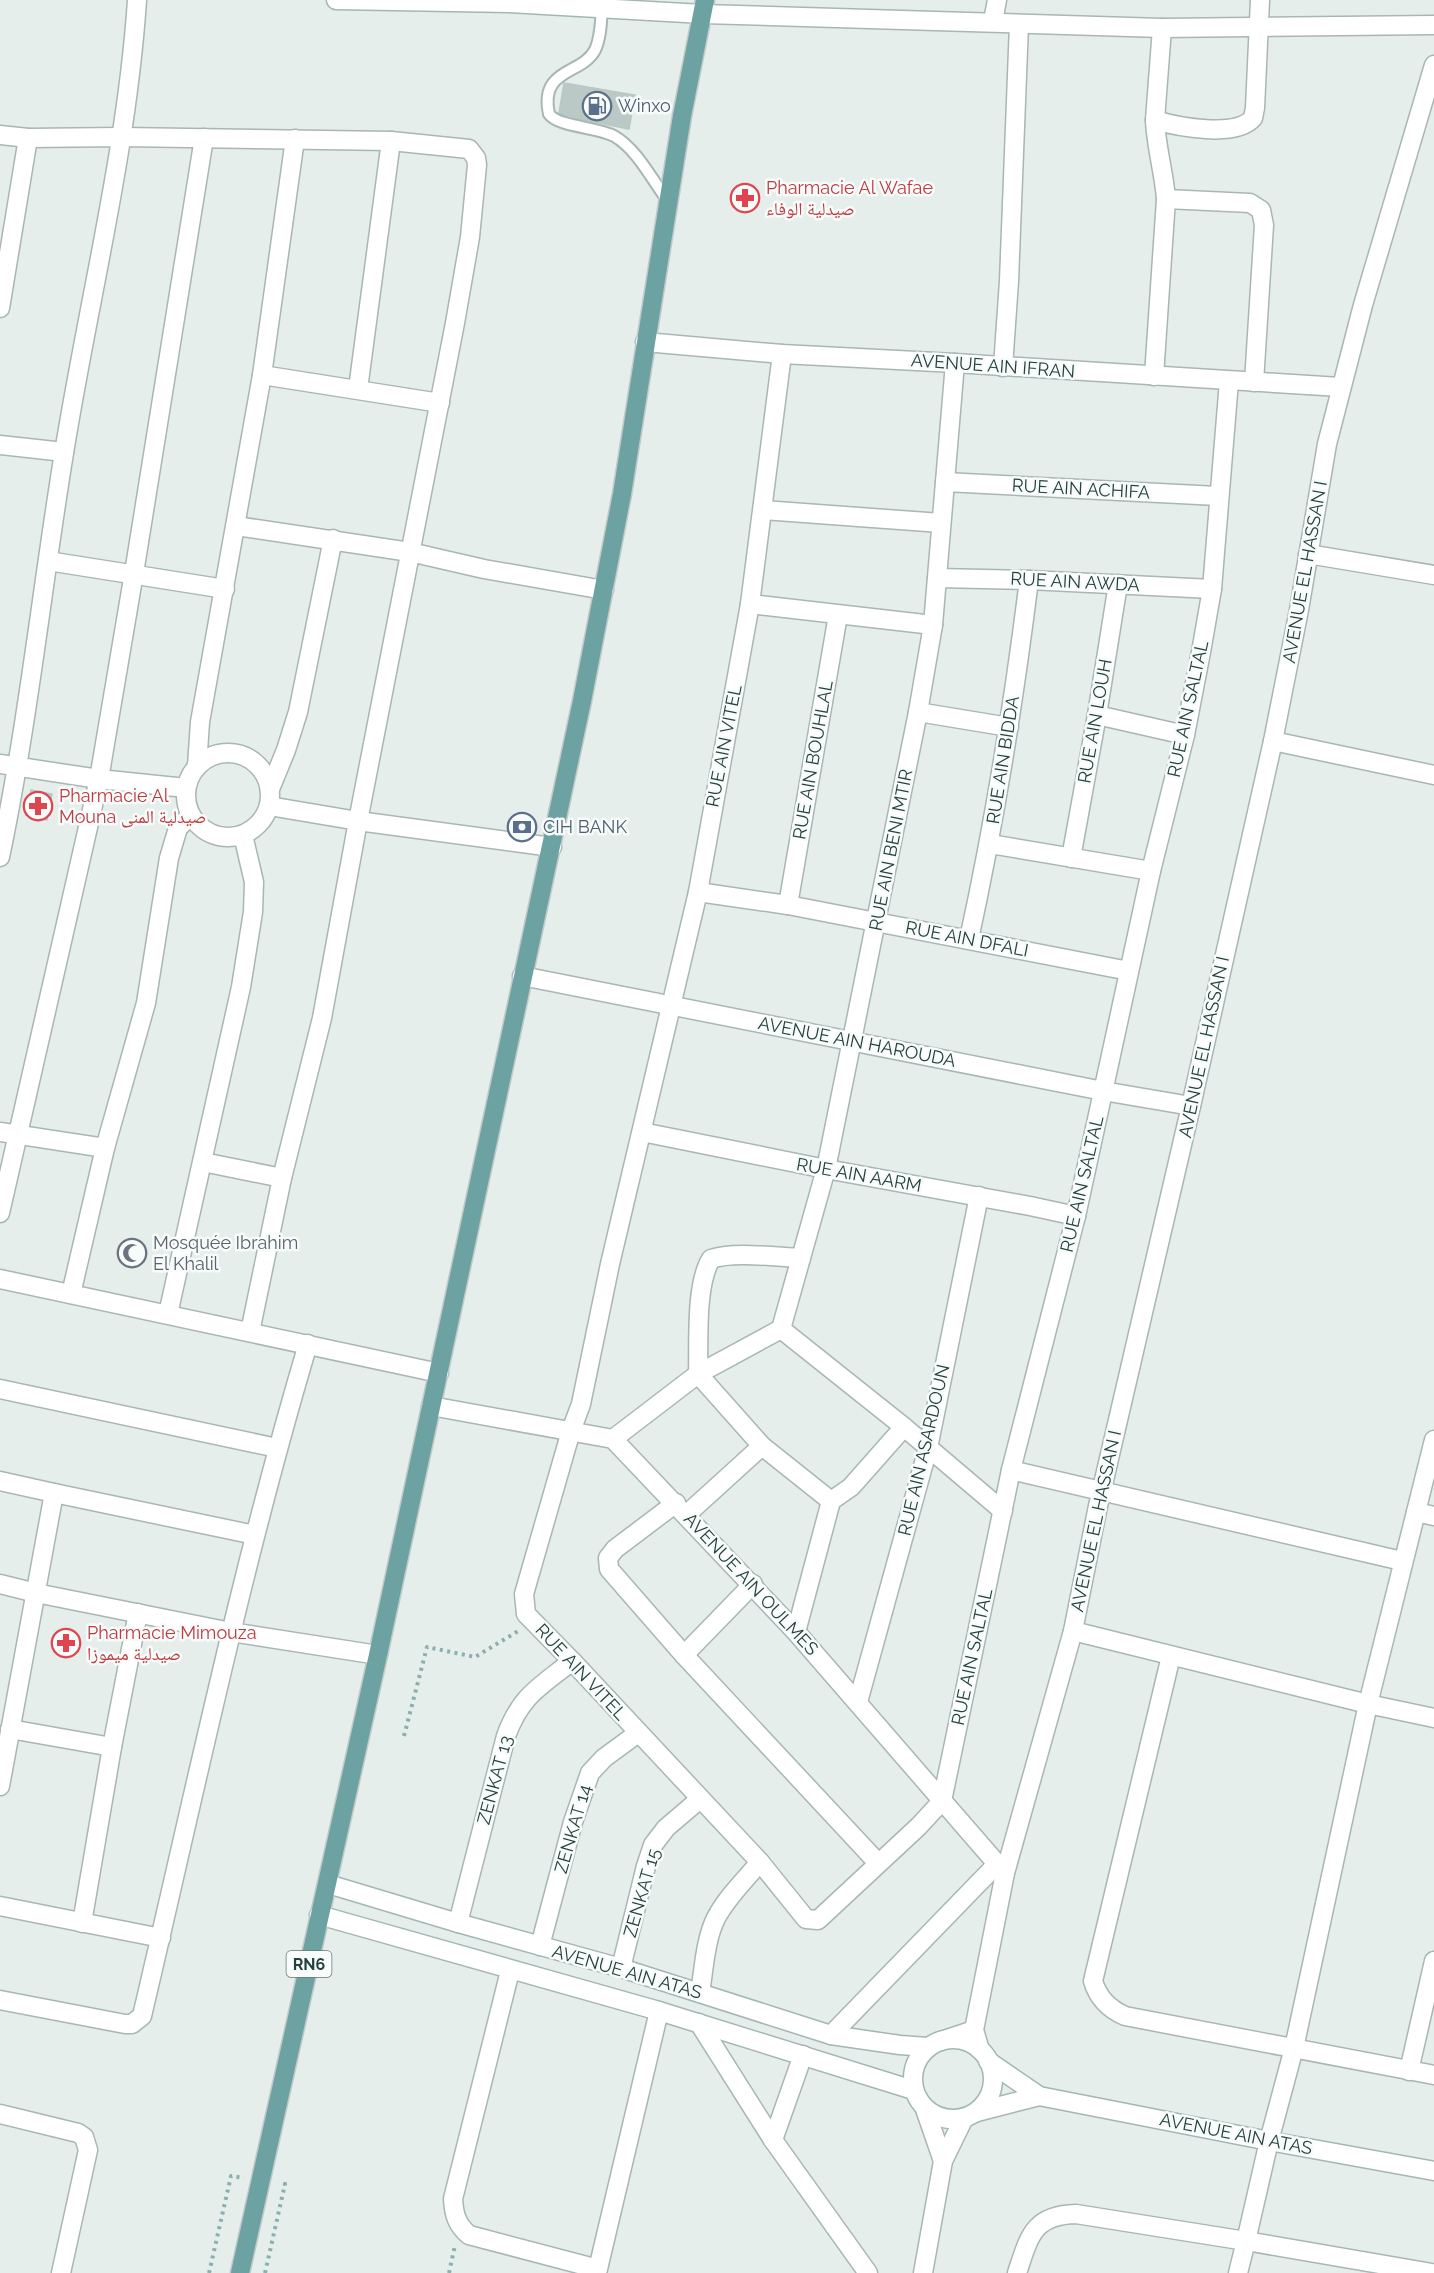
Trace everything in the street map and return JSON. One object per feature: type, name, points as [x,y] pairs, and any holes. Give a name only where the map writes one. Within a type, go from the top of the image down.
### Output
[{"type":"main road","name":"RN6","points":[[240,2273],[328,1884],[522,976],[552,847],[622,494],[682,116],[704,7]]},
{"type":"street","points":[[0,857],[9,765],[48,561],[64,452],[122,136],[135,44],[137,0]]},
{"type":"street","points":[[336,0],[509,1],[602,7],[704,7],[1018,24],[1162,28],[1434,25]]},
{"type":"street","points":[[993,21],[997,0]]},
{"type":"street","points":[[1155,120],[1199,128],[1230,128],[1249,123],[1253,118],[1255,108],[1260,0]]},
{"type":"street","points":[[1003,367],[1009,281],[1018,24]]},
{"type":"street","points":[[1154,376],[1166,199],[1155,120],[1162,28]]},
{"type":"street","name":"AVENUE EL HASSAN I","points":[[974,2030],[1002,1868],[1073,1631],[1102,1489],[1273,741],[1327,444],[1340,387],[1434,64]]},
{"type":"street","points":[[0,135],[28,138],[122,136],[391,141],[470,149],[476,158],[470,237],[322,1018],[282,1178],[250,1332]]},
{"type":"street","points":[[0,309],[28,138]]},
{"type":"street","points":[[0,1213],[99,779],[204,138]]},
{"type":"street","points":[[295,139],[262,375],[200,722],[197,766],[186,788],[186,804],[190,816],[207,832],[225,838],[243,835],[259,824],[286,750],[297,711],[333,539]]},
{"type":"street","points":[[358,389],[391,141]]},
{"type":"street","points":[[1166,199],[1250,203],[1262,210],[1264,225],[1254,382]]},
{"type":"street","name":"AVENUE AIN IFRAN","points":[[645,342],[782,354],[1340,387]]},
{"type":"street","name":"RUE AIN VITEL","points":[[782,354],[750,604],[698,892],[610,1264],[581,1404],[571,1431],[524,1594],[526,1614],[760,1862],[806,1919],[818,1920],[878,1863]]},
{"type":"street","name":"RUE AIN BENI MTIR","points":[[781,1329],[826,1169],[918,712],[933,625],[955,363]]},
{"type":"street","points":[[262,375],[440,403]]},
{"type":"street","name":"RUE AIN SALTAL","points":[[942,1801],[1011,1470],[1076,1216],[1129,971],[1185,735],[1212,589],[1228,381]]},
{"type":"street","points":[[0,445],[64,452]]},
{"type":"street","name":"RUE AIN ACHIFA","points":[[945,482],[1218,496]]},
{"type":"street","points":[[763,510],[941,523]]},
{"type":"street","points":[[236,526],[410,552],[484,569],[604,590]]},
{"type":"street","points":[[1308,554],[1434,575]]},
{"type":"street","points":[[48,561],[225,589]]},
{"type":"street","name":"RUE AIN AWDA","points":[[937,578],[1212,589]]},
{"type":"street","name":"RUE AIN BIDDA","points":[[969,939],[990,844],[1029,580]]},
{"type":"street","name":"RUE AIN LOUH","points":[[1071,858],[1098,715],[1118,584]]},
{"type":"street","points":[[750,604],[933,625]]},
{"type":"street","name":"RUE AIN BOUHLAL","points":[[788,905],[838,615]]},
{"type":"street","points":[[918,712],[1009,727]]},
{"type":"street","points":[[1098,715],[1185,735]]},
{"type":"street","points":[[1273,741],[1434,775]]},
{"type":"street","points":[[197,766],[212,755],[231,753],[249,758],[263,771],[269,797]]},
{"type":"street","points":[[9,765],[99,779],[186,788]]},
{"type":"street","points":[[269,797],[358,821],[552,847]]},
{"type":"street","points":[[71,1294],[105,1148],[146,1003],[158,917],[173,840],[178,828],[190,816]]},
{"type":"street","points":[[168,1314],[241,987],[253,912],[254,882],[243,835]]},
{"type":"street","points":[[990,844],[1152,871]]},
{"type":"street","name":"RUE AIN DFALI","points":[[698,892],[788,905],[1129,971]]},
{"type":"street","name":"AVENUE AIN HAROUDA","points":[[522,976],[1103,1091],[1191,1106]]},
{"type":"street","points":[[0,1132],[105,1148]]},
{"type":"street","name":"RUE AIN AARM","points":[[642,1132],[1076,1216]]},
{"type":"street","points":[[203,1162],[282,1178]]},
{"type":"street","name":"RUE AIN ASARDOUN","points":[[858,1702],[928,1448],[979,1196]]},
{"type":"street","points":[[801,1258],[718,1256],[711,1259],[703,1276],[701,1293],[698,1374],[762,1446],[831,1502]]},
{"type":"street","points":[[0,1279],[439,1373]]},
{"type":"street","points":[[431,1406],[613,1439],[698,1374],[781,1329],[904,1427],[1003,1511]]},
{"type":"street","points":[[0,2000],[132,2024],[142,2016],[231,1632],[277,1448],[308,1344]]},
{"type":"street","points":[[0,1389],[277,1448]]},
{"type":"street","points":[[796,1632],[831,1502],[851,1486],[904,1427]]},
{"type":"street","name":"AVENUE AIN OULMES","points":[[613,1439],[753,1584],[1002,1868]]},
{"type":"street","points":[[1238,2273],[1294,2048],[1368,1704],[1402,1561],[1425,1514],[1434,1440]]},
{"type":"street","points":[[762,1446],[681,1509],[615,1549],[608,1558],[612,1575],[878,1863],[919,1826],[942,1801]]},
{"type":"street","points":[[1011,1470],[1102,1489],[1402,1561]]},
{"type":"street","points":[[0,1481],[255,1535]]},
{"type":"street","points":[[0,1786],[8,1717],[36,1593],[54,1493]]},
{"type":"street","points":[[0,1584],[231,1632],[378,1655]]},
{"type":"street","points":[[684,1655],[753,1584]]},
{"type":"street","points":[[82,1923],[138,1613]]},
{"type":"street","points":[[1073,1631],[1368,1704],[1434,1718]]},
{"type":"street","points":[[1171,1656],[1093,1981],[1096,1994],[1115,2011],[1125,2016],[1434,2075]]},
{"type":"street","name":"ZENKAT 13","points":[[458,1923],[506,1736],[514,1714],[527,1697],[572,1661]]},
{"type":"street","points":[[8,1717],[112,1747]]},
{"type":"street","name":"ZENKAT 14","points":[[540,1946],[573,1822],[590,1773],[604,1758],[638,1733]]},
{"type":"street","name":"ZENKAT 15","points":[[621,1968],[653,1845],[666,1828],[700,1799]]},
{"type":"street","points":[[700,1993],[710,1934],[716,1919],[725,1904],[760,1862]]},
{"type":"street","points":[[831,2035],[1002,1868]]},
{"type":"street","name":"AVENUE AIN ATAS","points":[[328,1884],[621,1968],[831,2035],[900,2045],[935,2044]]},
{"type":"street","points":[[0,1906],[161,1938]]},
{"type":"street","name":"AVENUE AIN ATAS","points":[[320,1915],[510,1971],[659,2011],[910,2089],[913,2084]]},
{"type":"street","points":[[1409,2071],[1434,1961]]},
{"type":"street","points":[[510,1971],[453,2199],[454,2213],[460,2227],[469,2235],[598,2269],[659,2011]]},
{"type":"street","points":[[699,2023],[773,2140],[868,2273]]},
{"type":"street","points":[[923,2273],[943,2160],[971,2115],[990,2094],[993,2083],[974,2030],[935,2044],[919,2057],[914,2070],[913,2084],[917,2097],[925,2109],[943,2160]]},
{"type":"street","points":[[935,2044],[954,2039],[968,2042],[1039,2096]]},
{"type":"street","points":[[773,2140],[803,2055]]},
{"type":"street","points":[[925,2109],[944,2118],[971,2115],[1039,2096]]},
{"type":"street","name":"AVENUE AIN ATAS","points":[[1039,2096],[1434,2171]]},
{"type":"street","points":[[0,2114],[78,2133],[86,2142],[88,2150],[61,2273]]},
{"type":"street","points":[[1017,2273],[1030,2233],[1046,2221],[1063,2214],[1076,2214],[1246,2241],[1432,2273]]},
{"type":"lane","points":[[602,7],[599,38],[595,50],[589,58],[567,70],[553,83],[549,99],[549,114],[557,121],[591,128],[612,135],[623,142],[668,201]]},
{"type":"path","points":[[404,1736],[427,1647],[475,1657],[534,1622]]},
{"type":"path","points":[[449,2273],[460,2227]]},
{"type":"building","name":"Winxo","points":[[564,83],[635,95],[629,129],[559,113]]},
{"type":"building","points":[[31,790],[52,794],[47,820],[26,815]]},
{"type":"place","name":"Winxo","points":[[597,106]]},
{"type":"place","name":"Pharmacie Al Wafae صيدلية الوفاء","points":[[745,198]]},
{"type":"place","name":"Pharmacie Al Mouna صيدلية المنى","points":[[38,806]]},
{"type":"place","name":"CIH BANK","points":[[522,827]]},
{"type":"place","name":"Mosquée Ibrahim El Khalil","points":[[132,1253]]},
{"type":"place","name":"Pharmacie Mimouza صيدلية ميموزا","points":[[66,1643]]}]
